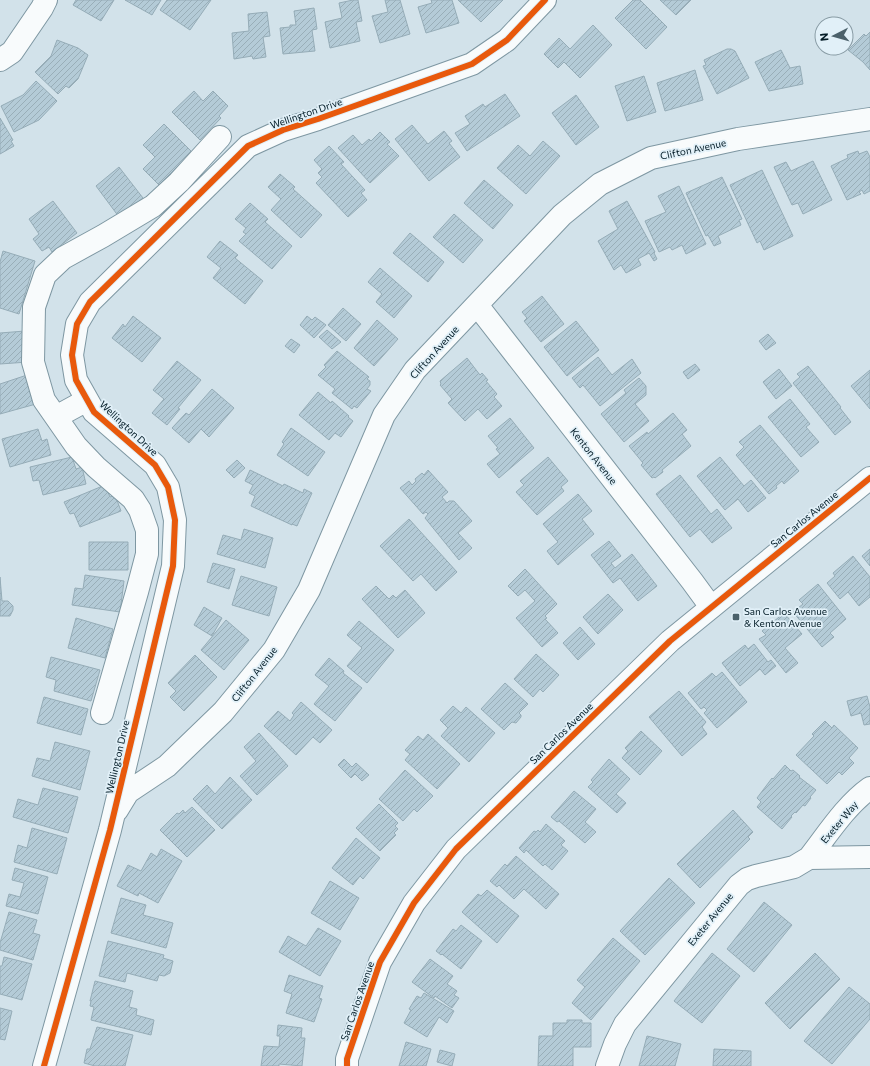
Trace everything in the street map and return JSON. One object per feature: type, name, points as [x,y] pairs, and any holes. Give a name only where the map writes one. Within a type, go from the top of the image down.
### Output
[{"type":"street","points":[[0,60],[12,52],[46,0]]},
{"type":"street","name":"Wellington Drive","points":[[44,1066],[110,830],[173,566],[175,520],[168,487],[155,465],[94,412],[87,400],[76,380],[72,355],[77,324],[90,302],[248,146],[283,130],[472,64],[507,40],[544,0]]},
{"type":"street","name":"Clifton Avenue","points":[[110,830],[117,808],[128,792],[167,766],[224,712],[274,650],[309,590],[384,415],[416,370],[562,215],[600,184],[651,158],[738,139],[870,120]]},
{"type":"street","points":[[102,713],[147,554],[146,530],[140,510],[133,499],[96,467],[81,451],[44,400],[33,362],[34,307],[45,275],[63,258],[154,206],[179,182],[220,137]]},
{"type":"street","name":"Kenton Avenue","points":[[477,305],[711,607]]},
{"type":"street","points":[[56,417],[87,400]]},
{"type":"street","name":"San Carlos Avenue","points":[[347,1066],[380,962],[414,903],[456,849],[670,641],[870,478]]},
{"type":"street","name":"Exeter Way","points":[[809,858],[838,820],[862,794],[870,788]]},
{"type":"street","name":"Exeter Avenue","points":[[607,1066],[615,1044],[625,1024],[734,890],[747,879],[794,867],[809,858],[870,857]]},
{"type":"building","points":[[76,0],[114,0],[101,21],[73,5]]},
{"type":"building","points":[[125,0],[161,0],[152,15]]},
{"type":"building","points":[[167,0],[211,0],[190,30],[160,10]]},
{"type":"building","points":[[358,0],[362,21],[356,22],[360,41],[330,48],[325,22],[342,18],[339,3]]},
{"type":"building","points":[[385,0],[400,0],[410,34],[380,43],[372,16],[388,12]]},
{"type":"building","points":[[431,0],[452,0],[459,23],[426,33],[418,7],[432,3]]},
{"type":"building","points":[[458,0],[503,0],[481,22]]},
{"type":"building","points":[[633,0],[640,0],[667,27],[646,49],[615,18]]},
{"type":"building","points":[[660,0],[691,0],[676,15]]},
{"type":"building","points":[[314,8],[317,29],[312,30],[315,51],[283,54],[280,28],[296,25],[294,11]]},
{"type":"building","points":[[267,12],[270,36],[263,37],[266,57],[253,59],[252,56],[234,59],[232,33],[249,31],[248,14]]},
{"type":"building","points":[[593,25],[612,45],[580,78],[564,62],[558,68],[544,54],[559,38],[570,49]]},
{"type":"building","points":[[870,32],[870,70],[854,55],[854,44],[864,34],[866,36]]},
{"type":"building","points":[[57,40],[78,48],[88,55],[78,79],[69,88],[66,86],[58,94],[35,72],[51,56]]},
{"type":"building","points":[[727,49],[735,51],[749,78],[717,94],[703,66],[706,65],[704,60]]},
{"type":"building","points":[[781,50],[790,68],[800,66],[803,84],[769,91],[755,62]]},
{"type":"building","points":[[695,70],[703,100],[665,111],[657,83]]},
{"type":"building","points":[[644,76],[656,112],[627,121],[615,86]]},
{"type":"building","points":[[36,81],[57,101],[39,120],[14,132],[1,106],[23,95]]},
{"type":"building","points":[[194,91],[203,101],[213,91],[228,106],[219,116],[221,118],[200,140],[172,112]]},
{"type":"building","points":[[505,94],[520,116],[467,151],[455,133],[470,124],[465,116],[483,104],[485,107]]},
{"type":"building","points":[[576,95],[599,127],[576,145],[552,113]]},
{"type":"building","points":[[0,118],[13,140],[11,141],[14,146],[0,154]]},
{"type":"building","points":[[164,124],[192,152],[159,185],[143,169],[155,157],[143,145]]},
{"type":"building","points":[[412,125],[428,144],[444,131],[452,141],[449,143],[460,157],[429,181],[395,139]]},
{"type":"building","points":[[380,132],[390,142],[387,144],[399,156],[370,183],[338,148],[353,135],[362,145],[369,139],[371,141]]},
{"type":"building","points":[[543,141],[560,156],[526,194],[497,168],[518,145],[530,156]]},
{"type":"building","points":[[329,146],[344,162],[341,164],[365,190],[361,193],[367,200],[348,217],[316,183],[322,177],[318,173],[322,169],[314,160]]},
{"type":"building","points":[[858,151],[859,154],[867,151],[870,157],[870,191],[864,194],[862,190],[859,192],[861,194],[847,200],[831,166],[848,158],[847,155]]},
{"type":"building","points":[[813,161],[832,200],[803,214],[798,203],[792,205],[774,167],[786,162],[791,171]]},
{"type":"building","points":[[119,167],[143,198],[119,217],[96,186]]},
{"type":"building","points":[[762,170],[793,236],[764,250],[760,241],[757,243],[730,185]]},
{"type":"building","points":[[280,174],[295,187],[293,189],[322,215],[301,238],[271,210],[281,199],[268,187]]},
{"type":"building","points":[[722,177],[742,219],[739,220],[741,225],[718,236],[721,243],[714,246],[708,235],[706,236],[686,193]]},
{"type":"building","points":[[484,180],[513,205],[493,229],[464,203]]},
{"type":"building","points":[[679,186],[706,244],[686,254],[682,245],[672,250],[670,247],[659,252],[645,221],[666,212],[658,196]]},
{"type":"building","points":[[53,201],[77,233],[52,252],[49,247],[42,251],[33,239],[39,234],[29,219]]},
{"type":"building","points":[[627,201],[655,252],[654,253],[657,259],[654,261],[649,253],[638,259],[641,265],[626,273],[621,265],[614,270],[598,241],[618,229],[609,211]]},
{"type":"building","points":[[250,203],[268,219],[265,222],[292,246],[272,269],[239,241],[246,234],[243,232],[246,228],[235,219]]},
{"type":"building","points":[[454,214],[483,240],[463,263],[433,237]]},
{"type":"building","points":[[410,233],[444,262],[428,282],[393,253]]},
{"type":"building","points":[[220,241],[238,255],[235,258],[263,281],[245,304],[213,278],[221,268],[207,257]]},
{"type":"building","points":[[3,251],[35,261],[19,314],[0,308],[0,262]]},
{"type":"building","points":[[380,268],[412,296],[394,318],[376,302],[382,294],[368,282]]},
{"type":"building","points":[[542,296],[564,324],[541,342],[524,321],[527,318],[522,312]]},
{"type":"building","points":[[343,308],[361,324],[346,341],[328,325]]},
{"type":"building","points":[[133,316],[161,338],[142,362],[112,338],[123,324],[125,327]]},
{"type":"building","points":[[307,316],[312,320],[315,317],[326,325],[314,338],[300,325]]},
{"type":"building","points":[[377,320],[398,339],[374,366],[354,348]]},
{"type":"building","points":[[576,321],[599,350],[567,376],[544,347]]},
{"type":"building","points":[[327,330],[341,342],[332,349],[319,337]]},
{"type":"building","points":[[25,331],[28,362],[0,364],[0,333]]},
{"type":"building","points":[[768,334],[776,343],[766,350],[759,341]]},
{"type":"building","points":[[291,339],[300,345],[294,353],[285,346]]},
{"type":"building","points":[[337,351],[369,377],[367,379],[370,381],[370,385],[367,389],[371,391],[357,408],[354,406],[352,409],[332,393],[335,389],[318,375],[326,367],[324,365]]},
{"type":"building","points":[[598,357],[612,375],[632,359],[641,373],[600,406],[583,385],[580,388],[572,378]]},
{"type":"building","points":[[467,358],[480,375],[482,373],[488,380],[486,381],[497,394],[494,397],[502,406],[487,419],[478,409],[465,421],[448,403],[452,399],[440,385],[440,381]]},
{"type":"building","points":[[177,361],[201,380],[178,408],[180,409],[167,425],[152,413],[164,399],[153,390]]},
{"type":"building","points":[[695,364],[700,370],[688,379],[683,372]]},
{"type":"building","points":[[808,366],[841,407],[840,408],[851,422],[835,435],[793,383],[800,377],[797,374]]},
{"type":"building","points":[[779,369],[792,386],[776,399],[763,382]]},
{"type":"building","points":[[870,370],[870,409],[851,386]]},
{"type":"building","points":[[27,375],[36,404],[0,414],[0,384]]},
{"type":"building","points":[[639,378],[646,386],[646,395],[635,404],[649,421],[624,442],[601,414],[626,393],[624,390]]},
{"type":"building","points":[[212,389],[234,408],[209,437],[201,429],[189,443],[172,428],[186,413],[189,415]]},
{"type":"building","points":[[318,392],[331,403],[332,401],[353,421],[341,437],[335,433],[329,440],[299,415]]},
{"type":"building","points":[[790,399],[810,424],[806,427],[819,442],[801,457],[768,417]]},
{"type":"building","points":[[673,413],[687,430],[682,434],[691,446],[662,470],[663,472],[655,478],[652,478],[641,465],[643,463],[629,446],[647,432],[648,434]]},
{"type":"building","points":[[510,418],[534,448],[499,478],[487,464],[500,454],[496,449],[498,448],[488,436]]},
{"type":"building","points":[[760,425],[799,471],[784,484],[782,481],[776,486],[777,488],[769,494],[736,455],[744,447],[739,442]]},
{"type":"building","points":[[291,428],[325,452],[308,476],[277,455],[284,444],[282,442]]},
{"type":"building","points":[[38,429],[42,441],[47,439],[51,455],[10,467],[2,439]]},
{"type":"building","points":[[72,457],[76,469],[82,467],[86,484],[43,495],[39,480],[33,481],[30,467]]},
{"type":"building","points":[[548,457],[568,481],[561,487],[564,491],[537,515],[516,492],[524,485],[520,481]]},
{"type":"building","points":[[720,457],[744,486],[751,480],[766,498],[748,512],[738,499],[725,510],[697,476]]},
{"type":"building","points":[[237,460],[245,468],[234,478],[226,470]]},
{"type":"building","points":[[250,470],[283,486],[284,484],[303,493],[304,489],[312,493],[297,526],[251,506],[255,496],[249,493],[253,485],[245,481]]},
{"type":"building","points":[[428,470],[448,492],[442,497],[447,503],[449,501],[454,501],[472,521],[458,533],[472,548],[459,560],[425,518],[428,514],[426,512],[423,514],[400,488],[409,481],[412,485],[416,481],[415,479],[422,473],[424,475]]},
{"type":"building","points":[[680,475],[711,514],[717,509],[732,528],[712,543],[700,529],[690,537],[656,494]]},
{"type":"building","points":[[105,485],[110,497],[115,495],[121,511],[80,527],[74,513],[70,514],[64,502]]},
{"type":"building","points":[[578,494],[592,511],[582,519],[594,534],[558,565],[547,551],[558,542],[543,524]]},
{"type":"building","points":[[409,519],[457,572],[436,591],[421,574],[413,581],[380,546]]},
{"type":"building","points":[[244,529],[273,538],[265,568],[217,554],[223,535],[241,540]]},
{"type":"building","points":[[609,541],[621,556],[611,563],[615,568],[632,554],[657,586],[638,601],[620,578],[613,583],[591,555]]},
{"type":"building","points":[[89,542],[128,542],[128,570],[89,570]]},
{"type":"building","points":[[870,549],[870,566],[862,556]]},
{"type":"building","points":[[853,556],[870,577],[870,597],[859,606],[848,592],[840,599],[827,583],[835,576],[833,573]]},
{"type":"building","points":[[213,563],[235,569],[229,589],[207,582]]},
{"type":"building","points":[[525,569],[557,604],[545,616],[547,618],[545,619],[558,633],[542,647],[516,618],[535,601],[525,590],[518,596],[508,586]]},
{"type":"building","points":[[85,575],[124,581],[120,612],[72,605],[75,588],[83,589]]},
{"type":"building","points":[[241,576],[277,587],[269,616],[232,605]]},
{"type":"building","points":[[0,577],[2,601],[8,601],[13,606],[10,616],[0,616]]},
{"type":"building","points":[[818,584],[846,619],[830,633],[834,637],[822,647],[793,612],[803,604],[799,600]]},
{"type":"building","points":[[376,586],[389,599],[393,595],[396,598],[405,590],[425,613],[398,638],[362,599]]},
{"type":"building","points":[[608,594],[623,610],[598,634],[583,617]]},
{"type":"building","points":[[204,607],[222,618],[212,636],[194,625]]},
{"type":"building","points":[[784,613],[802,634],[785,648],[798,663],[786,673],[759,639],[766,635],[762,631]]},
{"type":"building","points":[[76,618],[113,629],[105,658],[68,648]]},
{"type":"building","points":[[226,620],[249,640],[224,670],[201,650]]},
{"type":"building","points":[[359,621],[394,650],[367,683],[347,666],[362,648],[347,635]]},
{"type":"building","points":[[580,627],[595,644],[578,660],[563,643]]},
{"type":"building","points":[[754,644],[768,662],[771,660],[776,666],[765,675],[760,669],[740,686],[722,663],[745,645],[748,649]]},
{"type":"building","points":[[536,654],[559,675],[543,692],[540,689],[533,697],[514,679]]},
{"type":"building","points":[[195,655],[217,677],[184,711],[170,697],[176,691],[168,683]]},
{"type":"building","points":[[51,657],[100,670],[91,701],[54,691],[56,680],[46,677]]},
{"type":"building","points":[[329,658],[344,671],[343,673],[362,688],[335,721],[314,704],[329,686],[315,675]]},
{"type":"building","points":[[722,672],[747,702],[717,728],[704,713],[707,710],[704,707],[701,709],[688,693],[712,673],[716,677]]},
{"type":"building","points":[[505,683],[528,704],[519,713],[521,717],[516,723],[512,722],[504,730],[481,709]]},
{"type":"building","points":[[679,691],[706,722],[702,727],[707,734],[682,756],[649,717]]},
{"type":"building","points":[[867,696],[870,707],[870,724],[864,725],[861,713],[851,716],[847,701]]},
{"type":"building","points":[[44,697],[88,709],[81,735],[37,723]]},
{"type":"building","points":[[301,702],[332,730],[320,743],[313,737],[296,755],[264,726],[278,711],[290,721],[294,715],[292,713]]},
{"type":"building","points":[[453,706],[461,713],[466,707],[495,733],[469,762],[441,736],[448,728],[440,720]]},
{"type":"building","points":[[825,721],[832,728],[834,725],[858,748],[849,758],[854,763],[842,775],[839,772],[827,784],[796,755],[814,736],[812,734]]},
{"type":"building","points":[[641,731],[662,751],[640,775],[622,758],[628,751],[625,748]]},
{"type":"building","points":[[259,733],[288,766],[257,795],[240,776],[256,761],[244,747]]},
{"type":"building","points":[[428,734],[460,764],[437,789],[405,760],[410,754],[405,750],[418,736],[423,740]]},
{"type":"building","points":[[55,742],[90,751],[80,790],[32,776],[37,758],[50,761]]},
{"type":"building","points":[[344,759],[352,767],[356,763],[369,775],[362,781],[355,774],[351,778],[338,765]]},
{"type":"building","points":[[609,759],[630,779],[616,794],[626,803],[617,813],[588,787],[593,782],[591,780]]},
{"type":"building","points":[[785,765],[816,790],[805,806],[803,805],[791,816],[792,817],[782,829],[757,807],[761,802],[757,798],[772,778],[773,779]]},
{"type":"building","points":[[405,770],[433,796],[417,812],[414,809],[403,821],[379,799]]},
{"type":"building","points":[[230,777],[252,800],[222,829],[193,799],[207,785],[215,794]]},
{"type":"building","points":[[43,788],[78,797],[68,833],[13,817],[18,799],[38,805]]},
{"type":"building","points":[[574,791],[596,809],[585,822],[596,832],[585,843],[559,821],[557,822],[551,817]]},
{"type":"building","points":[[379,804],[398,823],[395,826],[398,829],[394,833],[396,835],[380,851],[356,828]]},
{"type":"building","points":[[192,807],[215,830],[187,857],[160,830],[177,813],[179,814],[183,810],[185,813]]},
{"type":"building","points":[[733,810],[753,832],[748,837],[750,839],[700,888],[677,864]]},
{"type":"building","points":[[546,824],[565,841],[561,845],[568,851],[552,870],[545,864],[543,866],[526,850],[524,853],[519,848],[534,831],[536,832],[538,830],[540,832]]},
{"type":"building","points":[[32,828],[67,838],[57,874],[14,862],[18,845],[27,848]]},
{"type":"building","points":[[356,838],[380,858],[363,879],[360,876],[353,885],[332,868]]},
{"type":"building","points":[[161,849],[182,861],[158,903],[139,893],[138,896],[117,886],[128,865],[141,871],[151,853],[157,857]]},
{"type":"building","points":[[516,856],[559,894],[546,909],[524,889],[514,899],[499,885],[497,887],[490,881],[505,864],[507,866]]},
{"type":"building","points":[[15,868],[48,877],[38,914],[6,906],[9,894],[20,897],[24,883],[12,880]]},
{"type":"building","points":[[669,878],[695,903],[645,955],[620,931]]},
{"type":"building","points":[[330,881],[359,898],[340,930],[311,913]]},
{"type":"building","points":[[487,890],[519,916],[497,943],[462,912],[478,894],[481,896]]},
{"type":"building","points":[[121,898],[146,905],[143,915],[173,923],[166,948],[111,933]]},
{"type":"building","points":[[764,902],[792,925],[754,972],[727,949]]},
{"type":"building","points":[[9,912],[37,920],[33,933],[40,935],[33,960],[0,950],[0,943]]},
{"type":"building","points":[[461,925],[482,941],[461,969],[436,951],[453,929],[456,931]]},
{"type":"building","points":[[318,928],[341,941],[320,976],[279,952],[288,936],[306,946]]},
{"type":"building","points":[[613,938],[640,961],[591,1020],[572,1003],[585,987],[577,980]]},
{"type":"building","points":[[108,941],[164,955],[163,958],[173,961],[170,973],[164,976],[159,975],[157,981],[127,973],[125,982],[99,976]]},
{"type":"building","points":[[712,953],[740,976],[702,1023],[674,1001]]},
{"type":"building","points":[[815,953],[840,979],[790,1029],[765,1003]]},
{"type":"building","points":[[4,957],[32,964],[22,1000],[0,994],[0,966],[2,966]]},
{"type":"building","points":[[430,959],[453,976],[447,984],[457,991],[454,995],[459,998],[452,1008],[435,996],[434,998],[412,982]]},
{"type":"building","points":[[289,975],[323,986],[319,998],[322,999],[314,1022],[286,1013],[292,994],[284,991]]},
{"type":"building","points":[[95,981],[133,991],[129,1007],[137,1009],[136,1015],[154,1020],[151,1035],[91,1020],[94,1007],[90,1006],[90,1001]]},
{"type":"building","points":[[849,987],[870,1004],[870,1019],[832,1064],[804,1041]]},
{"type":"building","points":[[424,993],[454,1011],[447,1023],[439,1017],[427,1037],[404,1023],[411,1010],[409,1009],[417,996],[421,998]]},
{"type":"building","points":[[0,1008],[12,1011],[5,1040],[0,1039]]},
{"type":"building","points":[[567,1020],[582,1020],[582,1023],[591,1023],[591,1047],[573,1047],[573,1066],[538,1066],[539,1036],[553,1036],[553,1023],[567,1023]]},
{"type":"building","points":[[278,1025],[302,1028],[301,1038],[305,1038],[302,1066],[279,1064],[279,1066],[261,1066],[264,1046],[279,1047],[280,1036],[277,1036]]},
{"type":"building","points":[[97,1027],[133,1035],[125,1066],[95,1066],[84,1063],[87,1049],[90,1049]]},
{"type":"building","points":[[647,1036],[681,1044],[675,1066],[639,1066]]},
{"type":"building","points":[[406,1042],[431,1049],[426,1066],[399,1066]]},
{"type":"building","points":[[714,1049],[751,1051],[751,1066],[713,1066]]},
{"type":"building","points":[[440,1050],[455,1054],[452,1066],[437,1062]]},
{"type":"cycle path","points":[[44,1066],[110,830],[173,566],[175,520],[168,487],[155,465],[94,412],[76,380],[72,355],[77,324],[90,302],[248,146],[283,130],[472,64],[507,40],[545,0]]},
{"type":"cycle path","points":[[347,1066],[347,1059],[380,962],[414,903],[456,849],[670,641],[870,478]]},
{"type":"place","name":"San Carlos Avenue & Kenton Avenue","points":[[736,617]]}]
